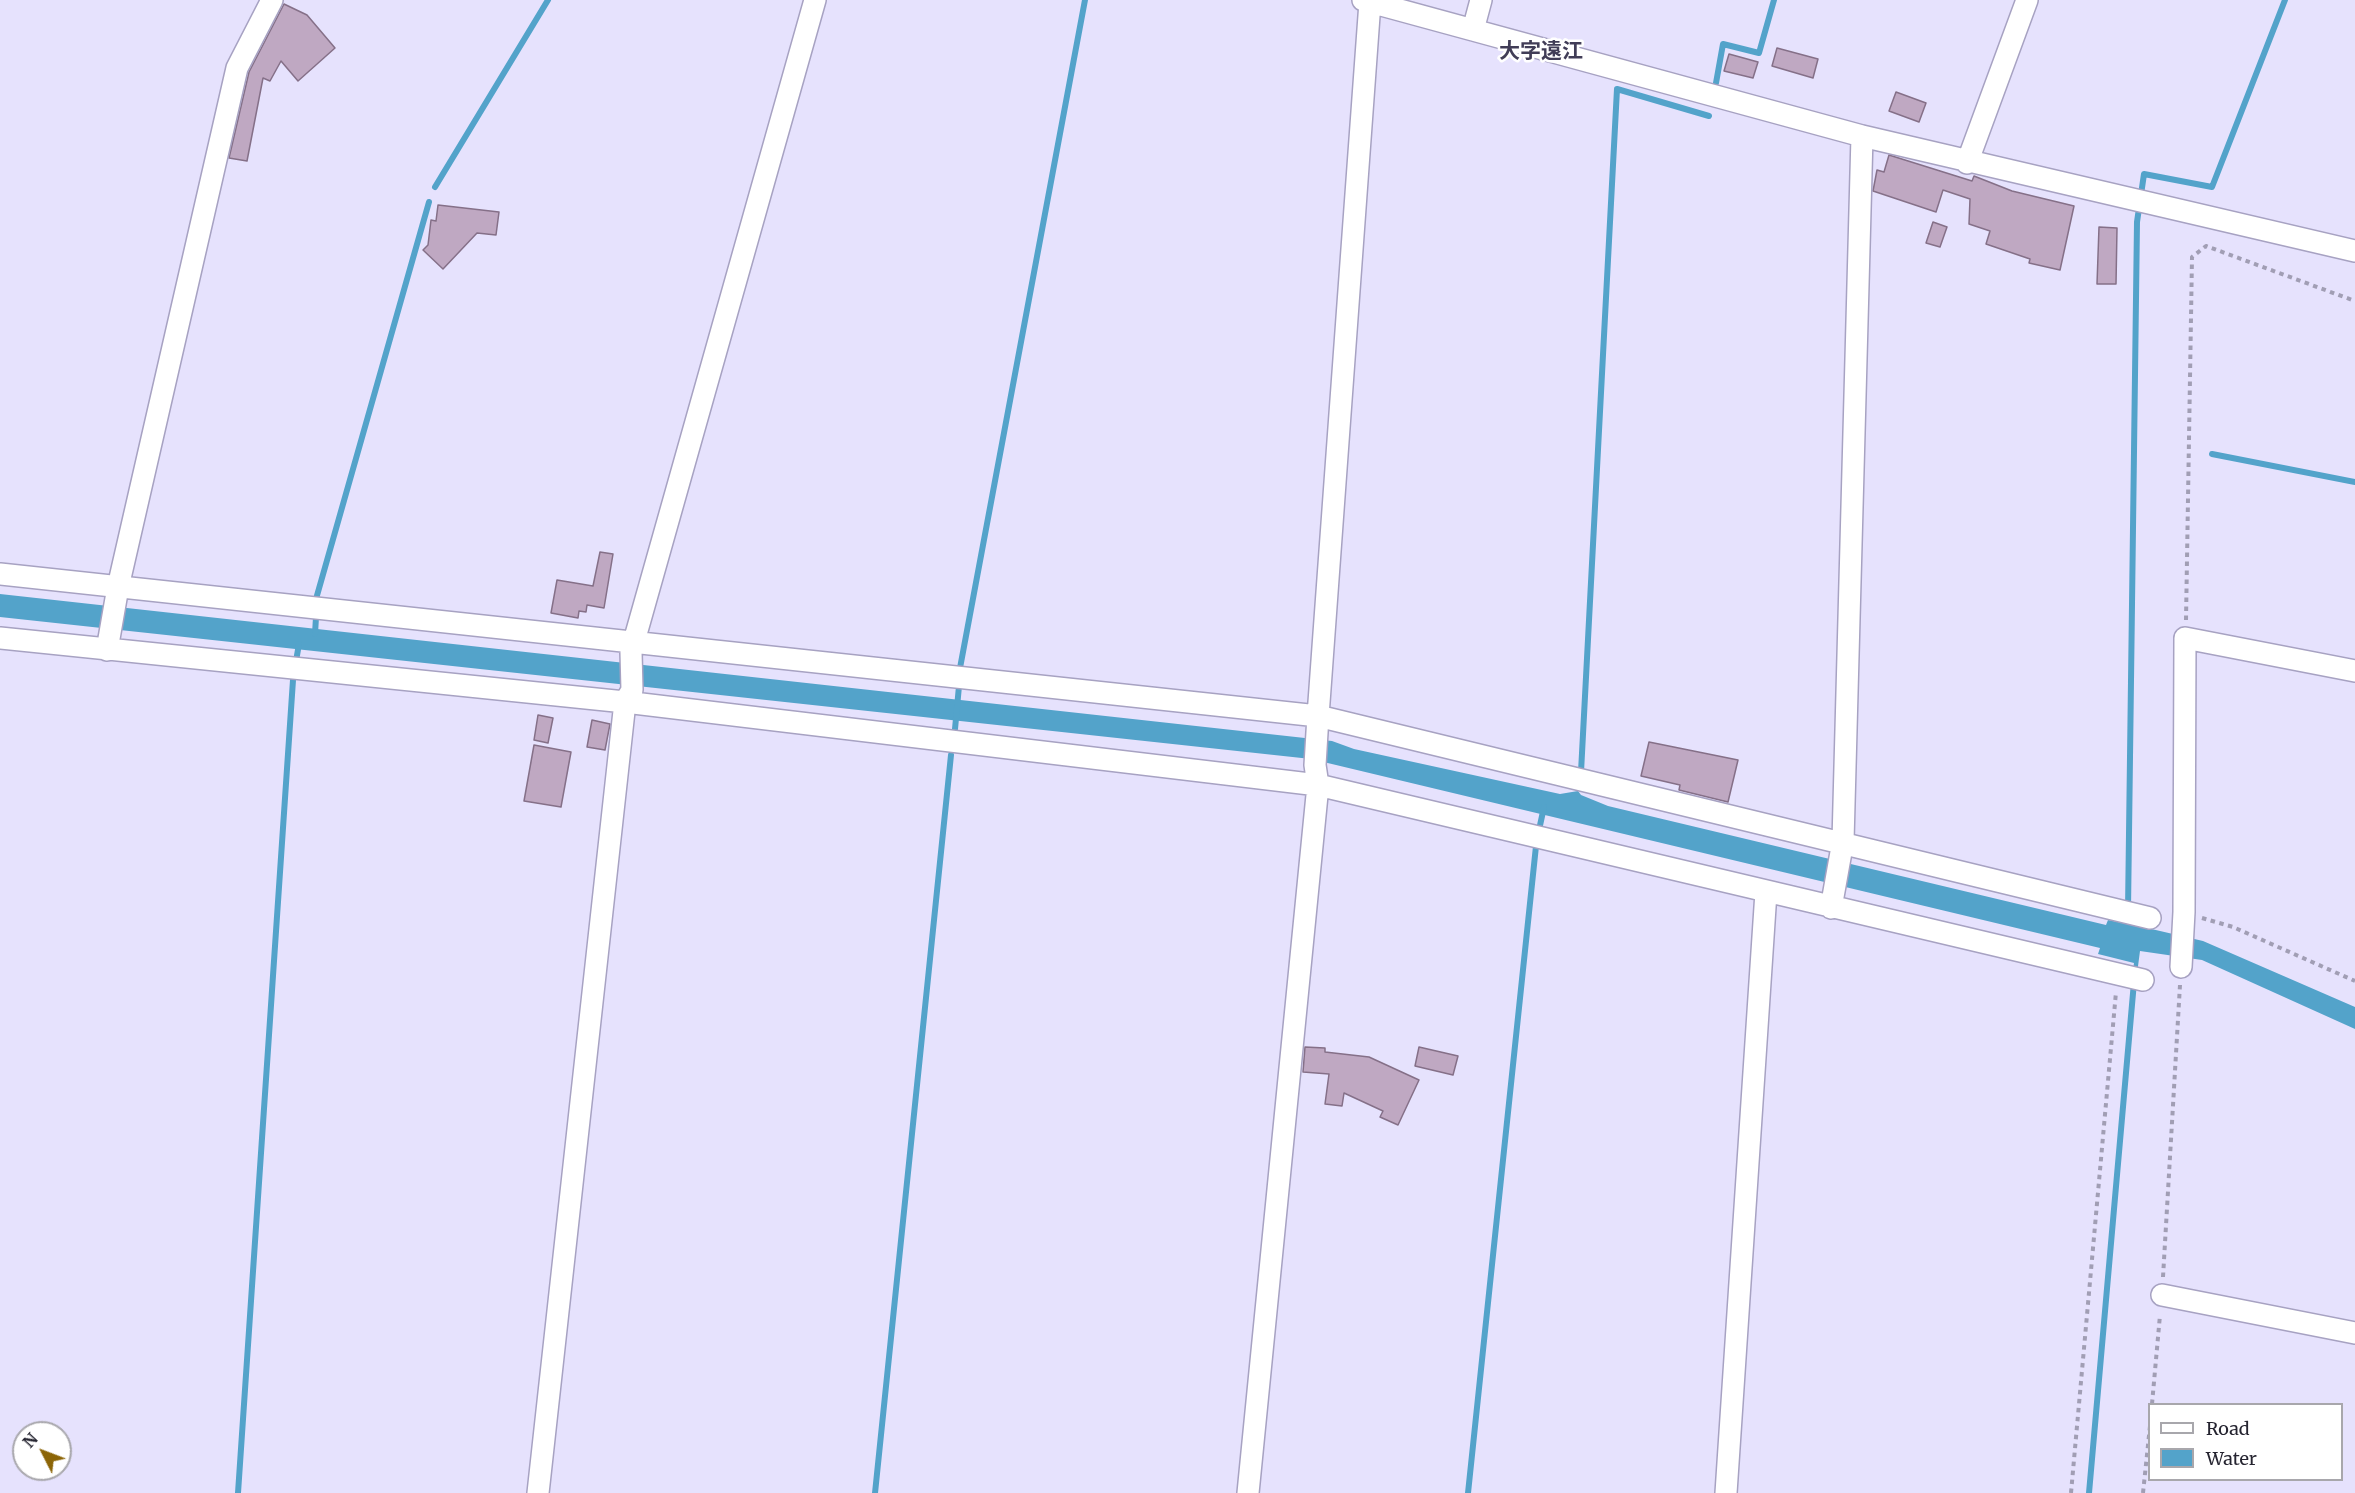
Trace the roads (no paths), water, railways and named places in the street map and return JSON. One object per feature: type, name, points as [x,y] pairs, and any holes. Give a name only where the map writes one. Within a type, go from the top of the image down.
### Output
[{"type":"street","points":[[110,641],[117,591],[237,68],[272,0]]},
{"type":"street","points":[[538,1493],[633,647],[815,0]]},
{"type":"street","points":[[1473,30],[1481,0]]},
{"type":"street","points":[[1967,163],[2027,0]]},
{"type":"street","points":[[1248,1493],[1316,775],[1367,1],[1967,163],[2139,200],[2355,252]]},
{"type":"street","points":[[1832,901],[1841,849],[1862,136]]},
{"type":"street","points":[[0,574],[117,591],[1318,722],[1841,849],[2135,914]]},
{"type":"street","points":[[0,638],[110,641],[628,696],[1316,775],[1766,892],[1832,901],[2129,976]]},
{"type":"street","points":[[2181,967],[2184,920],[2185,638],[2355,671]]},
{"type":"street","points":[[1726,1493],[1766,892]]},
{"type":"street","points":[[2162,1295],[2355,1333]]},
{"type":"water","points":[[0,594],[1332,741],[1354,749],[1560,794],[1578,791],[1581,795],[1608,806],[2106,925],[2108,920],[2123,923],[2127,904],[2133,905],[2130,924],[2203,941],[2355,1007],[2355,1029],[2202,960],[2140,951],[2135,989],[2130,989],[2134,963],[2098,954],[2100,948],[1311,759],[0,617]]},
{"type":"waterway","points":[[435,187],[548,0]]},
{"type":"waterway","points":[[960,668],[1085,0]]},
{"type":"waterway","points":[[1716,83],[1723,44],[1759,53],[1774,0]]},
{"type":"waterway","points":[[2128,910],[2137,222],[2144,174],[2212,187],[2285,0]]},
{"type":"waterway","points":[[1581,772],[1617,89],[1709,116]]},
{"type":"waterway","points":[[316,599],[429,202]]},
{"type":"waterway","points":[[2212,454],[2355,482]]},
{"type":"waterway","points":[[315,634],[316,617]]},
{"type":"waterway","points":[[296,661],[299,644]]},
{"type":"waterway","points":[[238,1493],[293,680]]},
{"type":"waterway","points":[[955,729],[959,686]]},
{"type":"waterway","points":[[875,1493],[951,755]]},
{"type":"waterway","points":[[1539,830],[1544,807]]},
{"type":"waterway","points":[[1468,1493],[1536,846]]},
{"type":"waterway","points":[[2089,1493],[2134,982]]},
{"type":"district","name":"大字遠江","points":[[1541,52]]}]
